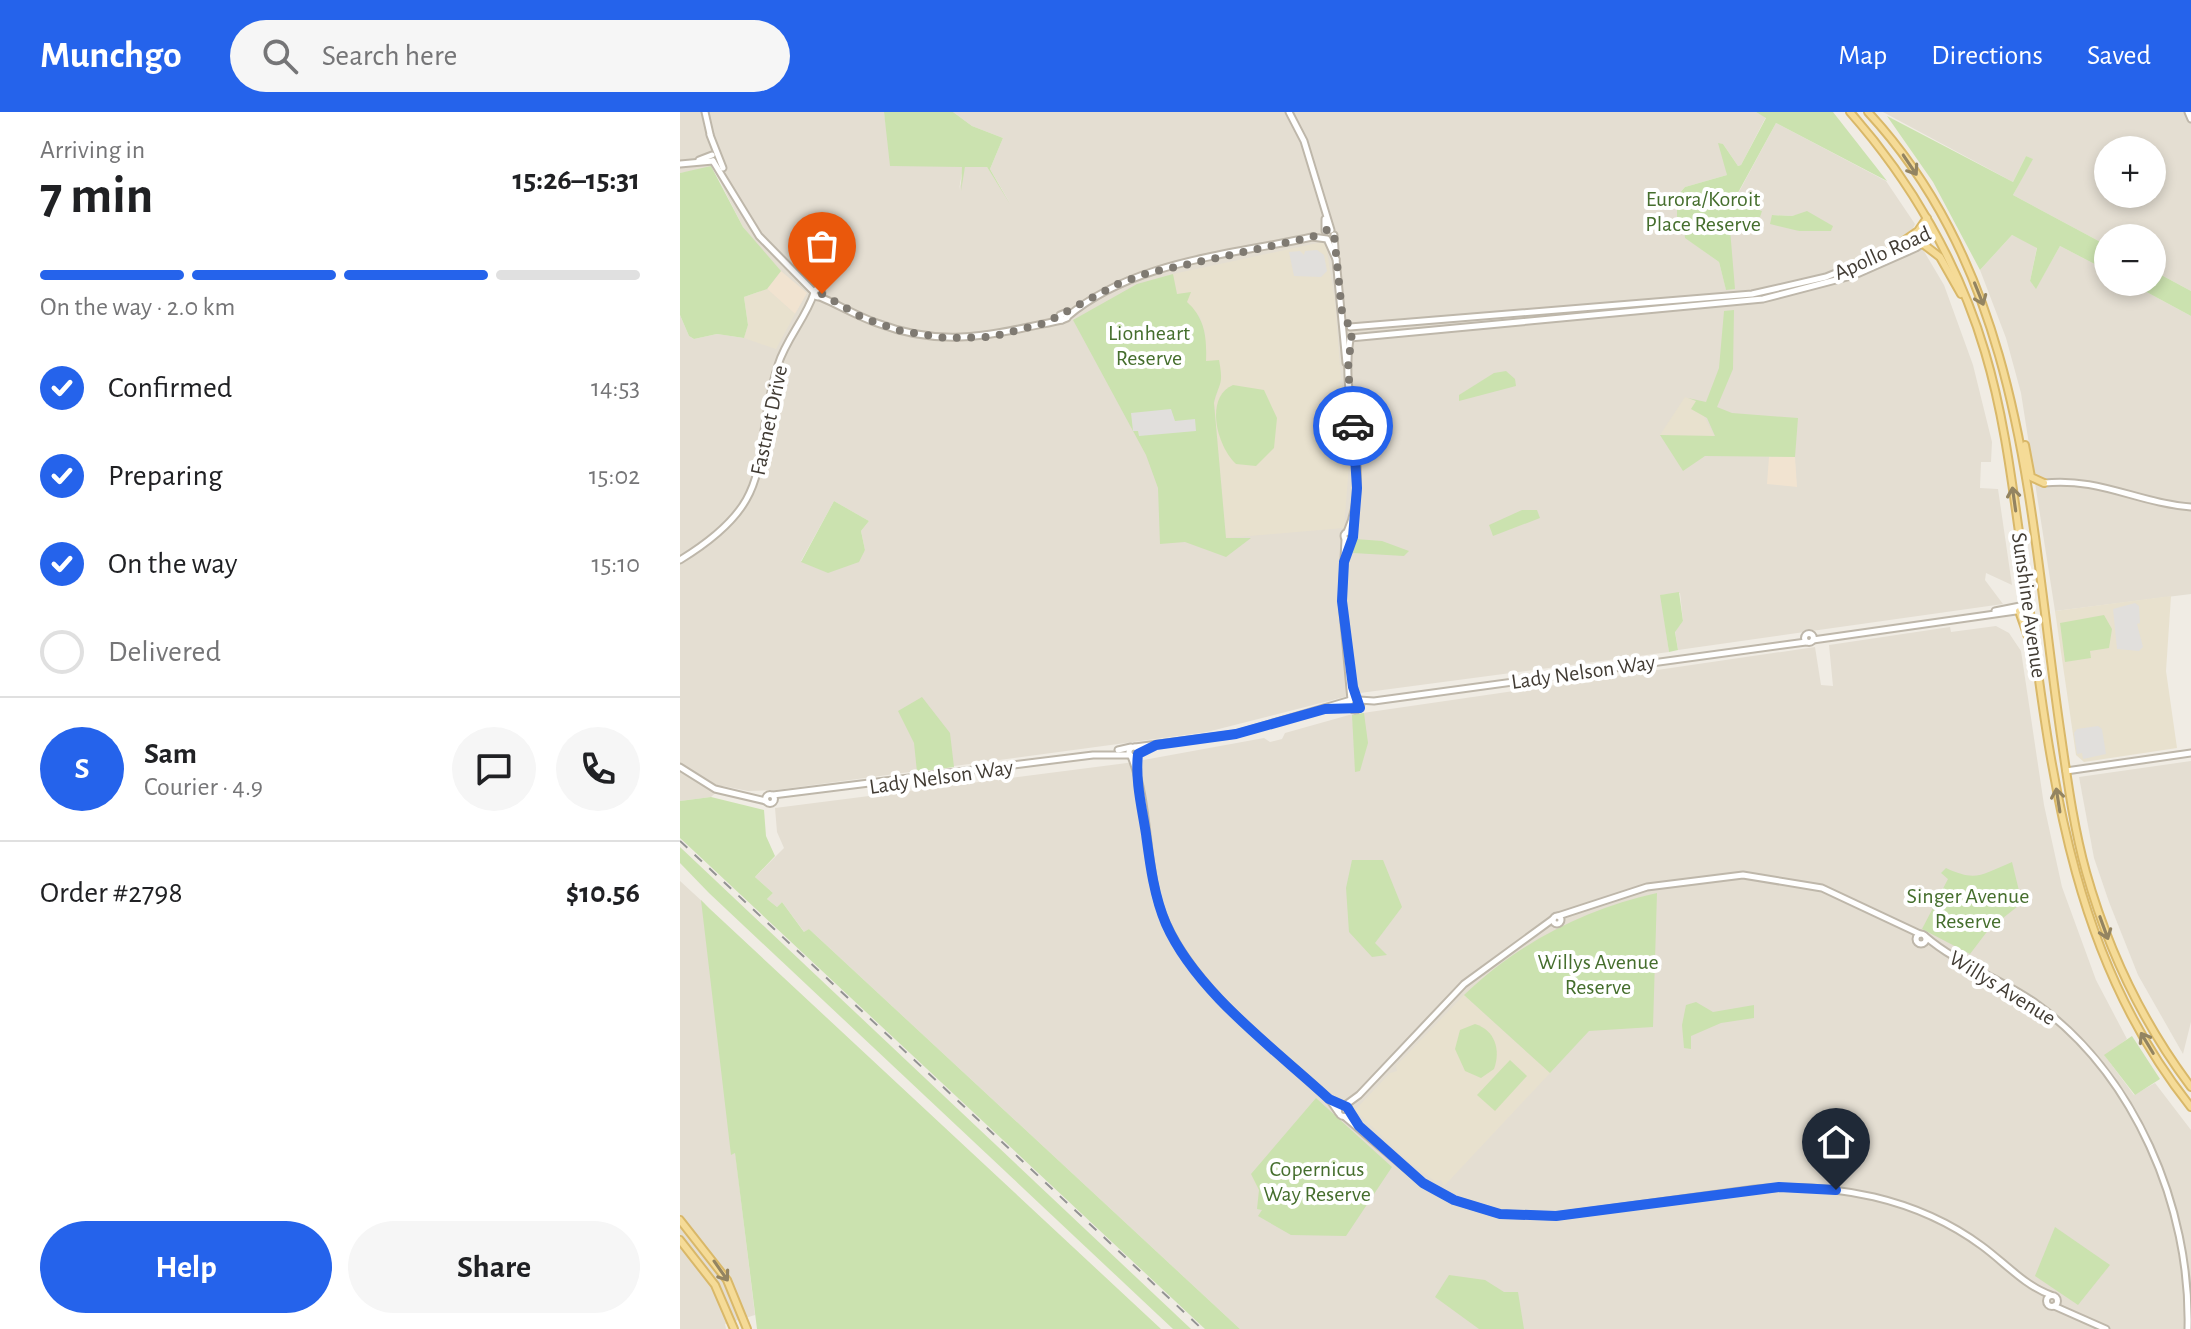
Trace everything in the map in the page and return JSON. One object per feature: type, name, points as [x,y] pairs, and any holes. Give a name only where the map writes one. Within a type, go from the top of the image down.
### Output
[{"type":"main road","name":"Sunshine Avenue","points":[[1850,112],[1893,167],[1927,218],[1969,308],[1998,402],[2054,773],[2079,892],[2099,949],[2128,1011],[2191,1107]]},
{"type":"main road","name":"Sunshine Avenue","points":[[1868,112],[1905,159],[1946,223],[1992,326],[2018,423],[2066,771],[2078,837],[2099,914],[2122,972],[2155,1035],[2191,1087]]},
{"type":"main road","points":[[1889,251],[1918,231],[1927,218]]},
{"type":"main road","name":"Apollo Road","points":[[1934,232],[1946,223]]},
{"type":"main road","points":[[1923,244],[1940,257],[1969,308]]},
{"type":"main road","points":[[1992,326],[1984,335],[1995,371],[1998,402]]},
{"type":"main road","points":[[2018,423],[2031,475],[2035,481],[2044,483]]},
{"type":"main road","points":[[2028,493],[2044,483]]},
{"type":"main road","points":[[2030,607],[2042,605]]},
{"type":"main road","points":[[2019,611],[2039,669]]},
{"type":"main road","points":[[2054,773],[2066,771]]},
{"type":"main road","points":[[2078,837],[2085,884],[2079,892]]},
{"type":"main road","points":[[680,1220],[727,1280],[747,1329]]},
{"type":"main road","points":[[680,1240],[715,1285],[734,1329]]},
{"type":"street","points":[[705,112],[715,157],[759,236],[818,293],[834,303],[877,323],[927,336],[991,337],[1063,316],[1118,284],[1148,273],[1328,234]]},
{"type":"street","points":[[1289,112],[1301,133],[1325,210],[1347,327],[1356,471],[1342,601],[1356,708]]},
{"type":"street","points":[[2188,112],[2191,119]]},
{"type":"street","points":[[680,164],[715,157]]},
{"type":"street","name":"Apollo Road","points":[[1348,338],[1763,299],[1845,278],[1923,244],[1934,232]]},
{"type":"street","name":"Apollo Road","points":[[1347,327],[1752,294],[1826,277],[1934,232]]},
{"type":"street","name":"Fastnet Drive","points":[[680,560],[724,529],[751,492],[762,461],[777,367],[792,333],[818,293]]},
{"type":"street","points":[[2044,483],[2092,483],[2146,500],[2191,507]]},
{"type":"street","name":"Lady Nelson Way","points":[[1987,613],[2019,611],[2030,607]]},
{"type":"street","name":"Lady Nelson Way","points":[[680,767],[707,785],[745,796],[770,798],[1236,734],[1355,700],[1374,701],[2030,607]]},
{"type":"street","points":[[1355,700],[1356,708]]},
{"type":"street","name":"Lady Nelson Way","points":[[1336,707],[1356,708],[1374,701]]},
{"type":"street","name":"Lady Nelson Way","points":[[1093,755],[1135,755],[1156,745]]},
{"type":"street","points":[[1133,747],[1154,885],[1175,941],[1216,993],[1423,1183],[1479,1210],[1545,1217],[1767,1188],[1836,1190],[1895,1203],[1934,1218],[1982,1245],[2035,1288],[2046,1302],[2106,1329]]},
{"type":"street","points":[[2066,771],[2191,753]]},
{"type":"street","name":"Willys Avenue","points":[[1342,1108],[1359,1095],[1464,984],[1539,930],[1578,910],[1662,884],[1743,875],[1822,888],[1904,927],[2016,990],[2054,1017],[2090,1051],[2125,1094],[2155,1148],[2175,1205],[2189,1289],[2188,1329]]},
{"type":"street","name":"Willys Avenue","points":[[1920,936],[1923,944],[1938,947]]},
{"type":"street","name":"Willys Avenue","points":[[1348,1113],[1359,1095]]},
{"type":"street","points":[[1342,1108],[1348,1113]]},
{"type":"street","points":[[2035,1288],[2054,1297],[2067,1309]]},
{"type":"street","points":[[2046,1302],[2054,1297]]},
{"type":"street","points":[[2054,1297],[2054,1306]]},
{"type":"shaded area","points":[[680,112],[884,112],[887,132],[963,167],[959,190],[965,167],[987,167],[1010,203],[990,169],[1003,138],[972,126],[953,112],[1756,112],[1766,117],[1741,165],[1738,166],[1723,144],[1727,175],[1685,187],[1677,196],[1677,223],[1684,227],[1686,238],[1719,262],[1726,289],[1729,217],[1762,211],[1734,201],[1776,123],[1886,181],[1915,224],[1912,231],[1944,285],[1973,365],[1992,442],[1991,462],[1981,462],[1980,488],[1998,489],[2012,585],[1986,573],[1985,580],[2003,604],[1678,650],[1675,631],[1683,621],[1680,593],[1661,595],[1669,652],[1360,693],[1207,732],[776,790],[748,791],[723,786],[711,797],[680,801],[680,315],[689,336],[694,339],[717,334],[744,338],[770,261],[743,227],[713,168],[680,173]],"holes":[[[1807,212],[1832,226],[1831,231],[1799,231],[1772,215],[1792,216]],[[834,501],[869,521],[861,531],[865,550],[859,557],[801,561]]]},
{"type":"shaded area","points":[[1883,112],[2191,112],[2191,291],[2166,278],[2166,224],[2094,224],[2094,238],[2013,195],[2032,159],[2026,156],[2013,182]]},
{"type":"shaded area","points":[[2012,235],[2037,247],[2030,281],[2036,288],[2060,246],[2094,264],[2094,296],[2154,296],[2191,316],[2191,594],[2055,611],[2021,393],[2006,338],[1980,270]]},
{"type":"shaded area","points":[[1322,242],[1326,245],[1335,301],[1341,380],[1338,383],[1342,384],[1349,465],[1344,528],[1226,538],[1214,403],[1218,391],[1205,361],[1205,333],[1200,317],[1177,294],[1173,274]]},
{"type":"shaded area","points":[[1317,250],[1324,255],[1327,271],[1321,277],[1294,276],[1289,252],[1300,251],[1304,255],[1305,251]]},
{"type":"shaded area","points":[[781,271],[807,293],[795,314],[767,289]]},
{"type":"shaded area","points":[[767,289],[795,314],[776,349],[744,338],[748,325],[744,297]]},
{"type":"shaded area","points":[[1342,393],[1346,445],[1334,446],[1329,444],[1326,402],[1329,396]]},
{"type":"shaded area","points":[[1685,397],[1696,401],[1715,437],[1660,435]]},
{"type":"shaded area","points":[[1171,409],[1175,421],[1195,419],[1196,431],[1139,436],[1138,431],[1133,431],[1131,413]]},
{"type":"shaded area","points":[[1769,457],[1795,457],[1797,487],[1767,484]]},
{"type":"shaded area","points":[[2171,596],[2166,671],[2177,748],[2084,762],[2076,755],[2055,611]]},
{"type":"shaded area","points":[[2135,603],[2139,606],[2140,623],[2137,624],[2143,647],[2139,651],[2117,649],[2113,609]]},
{"type":"shaded area","points":[[1996,626],[2009,633],[2021,651],[2044,805],[2062,887],[2096,980],[2127,1039],[2105,1056],[2134,1095],[2155,1083],[2191,1130],[2191,1329],[1240,1329],[809,929],[805,933],[782,902],[777,907],[767,899],[773,893],[755,877],[784,848],[777,832],[775,808],[1127,763],[1264,738],[1270,742],[1282,739],[1285,733],[1349,715],[1815,647],[1821,685],[1833,686],[1829,645],[1950,627],[1951,632]]},
{"type":"shaded area","points":[[2098,726],[2102,729],[2106,754],[2083,759],[2082,753],[2077,754],[2074,733],[2077,729]]},
{"type":"shaded area","points":[[2191,761],[2191,1022],[2183,1054],[2138,975],[2109,902],[2094,858],[2079,777]]},
{"type":"shaded area","points":[[680,881],[705,904],[755,1315],[725,1324],[726,1329],[680,1329]]},
{"type":"shaded area","points":[[1464,995],[1550,1073],[1444,1186],[1441,1180],[1435,1181],[1410,1163],[1355,1110],[1390,1073],[1397,1071],[1396,1066]]},
{"type":"green space","points":[[884,112],[953,112],[972,126],[1003,138],[990,169],[1010,204],[987,167],[965,167],[961,191],[962,167],[890,166]]},
{"type":"green space","name":"Eurora/Koroit Place Reserve","points":[[1756,112],[1833,112],[1887,181],[1776,123],[1734,200],[1762,211],[1760,217],[1729,217],[1735,289],[1726,290],[1719,262],[1685,238],[1684,227],[1677,223],[1677,196],[1685,187],[1727,175],[1718,143],[1723,144],[1738,166],[1741,165],[1766,118]]},
{"type":"green space","points":[[1887,116],[2013,182],[2026,156],[2033,159],[2013,195],[2094,238],[2094,264],[2060,246],[2036,289],[2030,281],[2037,248],[2012,235],[1980,270],[1933,182]]},
{"type":"green space","points":[[711,166],[743,227],[781,271],[767,289],[744,297],[748,325],[744,338],[717,334],[694,339],[689,336],[680,315],[680,173]]},
{"type":"green space","points":[[1807,211],[1833,226],[1831,231],[1799,231],[1770,224],[1772,215],[1792,216]]},
{"type":"green space","name":"Lionheart Reserve","points":[[1173,274],[1177,294],[1191,292],[1187,302],[1204,329],[1206,361],[1219,360],[1221,379],[1214,403],[1226,538],[1251,538],[1226,557],[1185,542],[1160,544],[1158,488],[1146,455],[1073,320],[1137,284]]},
{"type":"green space","points":[[2166,278],[2191,291],[2191,316],[2154,296],[2166,296]]},
{"type":"green space","points":[[1734,310],[1733,369],[1717,407],[1732,413],[1798,418],[1795,457],[1705,456],[1683,471],[1660,435],[1715,436],[1707,418],[1691,409],[1696,401],[1688,398],[1706,402],[1719,368],[1724,311]]},
{"type":"green space","points":[[1506,371],[1515,379],[1516,386],[1459,401],[1459,395],[1494,373]]},
{"type":"green space","points":[[1233,385],[1264,390],[1277,418],[1274,448],[1256,466],[1236,464],[1219,435],[1216,411],[1219,400],[1224,391]]},
{"type":"green space","points":[[834,501],[869,521],[861,531],[865,550],[859,562],[828,573],[801,562]]},
{"type":"green space","points":[[1522,510],[1537,510],[1540,518],[1493,536],[1489,525]]},
{"type":"green space","points":[[1356,539],[1382,541],[1409,551],[1404,556],[1353,553]]},
{"type":"green space","points":[[1679,592],[1683,621],[1675,632],[1678,650],[1669,652],[1660,595]]},
{"type":"green space","points":[[2104,615],[2112,629],[2109,648],[2090,651],[2091,658],[2065,662],[2060,623]]},
{"type":"green space","points":[[922,697],[950,733],[954,767],[917,772],[914,743],[898,711]]},
{"type":"green space","points":[[1364,713],[1368,743],[1360,771],[1355,772],[1352,715]]},
{"type":"green space","points":[[711,797],[764,810],[766,836],[775,856],[755,877],[773,893],[767,899],[777,907],[782,902],[804,932],[809,929],[1240,1329],[1205,1329],[680,838],[680,801]]},
{"type":"green space","points":[[680,847],[1191,1329],[1173,1329],[709,893],[680,863]]},
{"type":"green space","points":[[1352,860],[1383,860],[1402,907],[1375,943],[1387,955],[1372,957],[1349,932],[1346,888]]},
{"type":"green space","name":"Singer Avenue Reserve","points":[[2012,862],[2022,903],[1989,929],[1970,954],[1922,929],[1948,879],[1941,873],[1946,868],[1972,876]]},
{"type":"green space","name":"Willys Avenue Reserve","points":[[1657,893],[1653,1027],[1589,1031],[1550,1073],[1464,995],[1507,959],[1554,930],[1604,908]]},
{"type":"green space","points":[[701,900],[1161,1329],[757,1329],[735,1153],[731,1155]]},
{"type":"green space","points":[[1696,1002],[1713,1012],[1754,1005],[1754,1018],[1721,1023],[1691,1036],[1691,1049],[1684,1048],[1682,1025],[1686,1005]]},
{"type":"green space","points":[[1475,1024],[1492,1036],[1497,1055],[1494,1069],[1481,1078],[1465,1071],[1455,1049],[1460,1030]]},
{"type":"green space","points":[[2132,1036],[2160,1079],[2135,1095],[2104,1055]]},
{"type":"green space","points":[[1510,1060],[1527,1076],[1495,1111],[1477,1095]]},
{"type":"green space","name":"Copernicus Way Reserve","points":[[1316,1098],[1392,1167],[1346,1236],[1291,1235],[1258,1216],[1262,1210],[1257,1209],[1259,1190],[1251,1174]]},
{"type":"green space","points":[[2055,1227],[2110,1265],[2078,1305],[2035,1276]]},
{"type":"green space","points":[[1449,1275],[1485,1280],[1504,1292],[1518,1292],[1524,1329],[1479,1329],[1435,1297]]},
{"type":"railway","points":[[680,841],[1202,1329]]},
{"type":"way so far","points":[[822,294],[822,291],[863,318],[901,331],[945,338],[991,337],[1045,323],[1132,278],[1312,237],[1329,229],[1334,234],[1342,312],[1352,332],[1348,368],[1353,426]]},
{"type":"route","points":[[1353,426],[1357,488],[1353,537],[1344,562],[1342,601],[1353,687],[1361,703],[1360,708],[1325,709],[1236,734],[1156,745],[1138,754],[1138,779],[1154,885],[1165,921],[1182,953],[1216,993],[1329,1099],[1347,1107],[1359,1126],[1408,1172],[1454,1200],[1479,1210],[1512,1216],[1545,1217],[1755,1189],[1799,1187],[1836,1190]]}]
